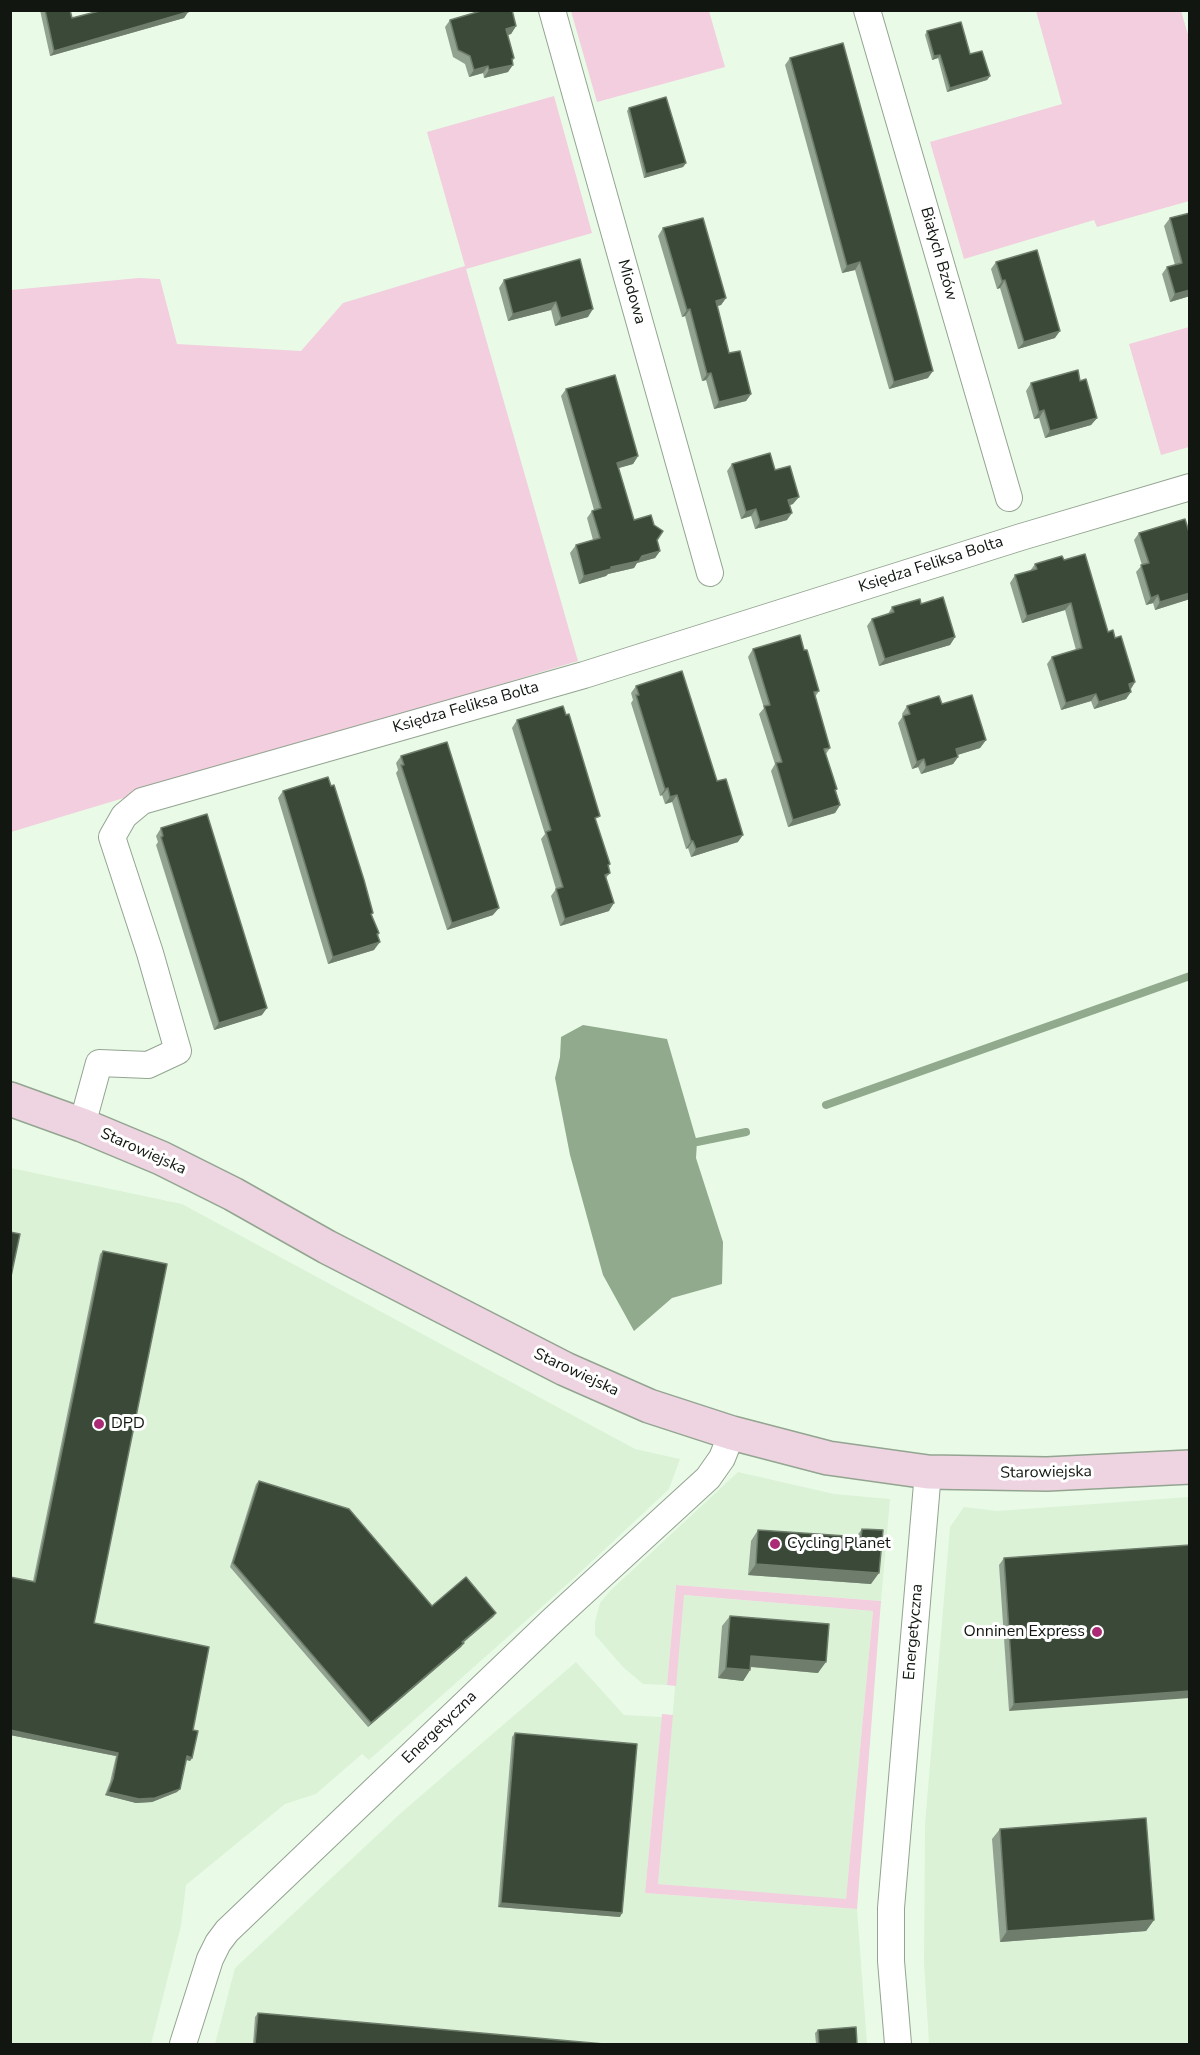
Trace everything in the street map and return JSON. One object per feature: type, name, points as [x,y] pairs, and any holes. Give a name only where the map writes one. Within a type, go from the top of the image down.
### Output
[{"type":"street","name":"Miodowa","points":[[552,10],[710,573]]},
{"type":"street","name":"Białych Bzów","points":[[867,10],[1009,498]]},
{"type":"street","name":"Księdza Feliksa Bolta","points":[[82,1125],[99,1063],[148,1065],[178,1051],[150,953],[112,837],[124,816],[142,801],[584,675],[1011,540],[1190,487]]},
{"type":"street","name":"Starowiejska","points":[[10,1099],[82,1125],[161,1158],[566,1369],[649,1406],[732,1433],[828,1458],[928,1472],[1047,1474],[1190,1467]]},
{"type":"street","name":"Energetyczna","points":[[183,2044],[210,1959],[227,1931],[554,1619],[708,1478],[722,1458],[732,1433]]},
{"type":"street","name":"Energetyczna","points":[[898,2044],[891,1961],[891,1908],[928,1472]]},
{"type":"shaded area","points":[[571,11],[709,11],[725,67],[597,102]]},
{"type":"shaded area","points":[[1036,11],[1181,11],[1190,41],[1189,201],[1097,227],[1094,220],[964,259],[930,142],[1062,104]]},
{"type":"shaded area","points":[[554,96],[592,233],[466,269],[578,661],[11,832],[11,290],[139,278],[160,279],[177,344],[301,351],[343,303],[465,266],[427,132]]},
{"type":"shaded area","points":[[1189,327],[1189,447],[1161,455],[1129,344]]},
{"type":"shaded area","points":[[583,1025],[667,1039],[697,1142],[696,1158],[723,1242],[722,1284],[672,1298],[634,1331],[603,1275],[570,1155],[555,1078],[560,1057],[561,1037]]},
{"type":"shaded area","points":[[11,1168],[182,1204],[635,1449],[680,1459],[669,1489],[572,1580],[369,1760],[362,1754],[316,1794],[285,1804],[186,1885],[181,1926],[151,2044],[11,2044]]},
{"type":"shaded area","points":[[738,1472],[834,1494],[890,1499],[881,1601],[676,1585],[667,1685],[643,1684],[623,1667],[595,1635],[595,1622],[600,1603],[610,1591]]},
{"type":"shaded area","points":[[1189,1497],[1189,2044],[929,2044],[924,1963],[925,1824],[950,1527],[964,1507],[997,1511]]},
{"type":"shaded area","points":[[676,1585],[881,1601],[857,1909],[645,1893],[662,1714],[673,1715],[658,1884],[846,1899],[873,1611],[684,1595],[676,1686],[667,1685]]},
{"type":"shaded area","points":[[683,1595],[873,1611],[846,1900],[658,1884]]},
{"type":"shaded area","points":[[576,1662],[624,1715],[662,1717],[645,1893],[857,1909],[867,2044],[215,2044],[235,1968],[402,1812]]},
{"type":"building","points":[[45,10],[70,10],[72,18],[103,10],[187,10],[188,12],[54,51]]},
{"type":"building","points":[[484,10],[512,10],[516,26],[506,29],[514,58],[512,59],[513,65],[489,70],[488,66],[474,70],[470,56],[458,50],[450,20]]},
{"type":"building","points":[[961,22],[970,54],[982,51],[990,76],[950,88],[940,55],[934,56],[927,31]]},
{"type":"building","points":[[843,43],[933,371],[894,382],[860,262],[847,266],[790,58]]},
{"type":"building","points":[[666,97],[686,163],[646,174],[629,108]]},
{"type":"building","points":[[1190,213],[1190,290],[1175,294],[1167,267],[1182,263],[1170,218]]},
{"type":"building","points":[[703,218],[726,298],[716,301],[729,353],[740,351],[751,394],[719,402],[711,373],[707,374],[690,309],[687,310],[663,228]]},
{"type":"building","points":[[1037,250],[1060,331],[1024,342],[1005,280],[1002,281],[996,262]]},
{"type":"building","points":[[580,259],[593,309],[561,318],[556,302],[513,314],[504,280]]},
{"type":"building","points":[[1078,370],[1080,381],[1086,379],[1097,418],[1050,431],[1044,410],[1039,412],[1031,383]]},
{"type":"building","points":[[615,375],[638,456],[617,463],[634,520],[651,515],[654,525],[663,531],[657,540],[660,551],[642,556],[639,561],[584,576],[576,545],[600,538],[592,511],[601,508],[566,389]]},
{"type":"building","points":[[770,453],[775,470],[790,466],[799,497],[788,500],[792,513],[760,522],[756,509],[746,512],[732,464]]},
{"type":"building","points":[[1185,519],[1190,535],[1190,593],[1160,602],[1158,595],[1151,598],[1141,565],[1149,563],[1139,533]]},
{"type":"building","points":[[1085,554],[1108,632],[1113,630],[1115,638],[1121,636],[1135,682],[1129,684],[1131,692],[1099,702],[1096,694],[1066,703],[1052,657],[1082,648],[1071,603],[1027,616],[1015,575],[1037,569],[1035,564],[1062,556],[1064,560]]},
{"type":"building","points":[[943,597],[955,637],[885,659],[872,619],[894,612],[892,607],[920,599],[921,604]]},
{"type":"building","points":[[800,635],[804,650],[807,650],[819,691],[814,692],[830,748],[824,749],[840,805],[793,820],[776,763],[782,762],[764,706],[770,705],[753,649]]},
{"type":"building","points":[[682,671],[717,781],[726,779],[743,835],[696,849],[691,841],[677,795],[670,797],[668,788],[665,789],[636,695],[639,695],[636,686]]},
{"type":"building","points":[[972,695],[986,740],[956,749],[958,757],[926,767],[924,759],[917,762],[903,716],[910,714],[907,706],[939,696],[942,704]]},
{"type":"building","points":[[563,706],[566,715],[569,714],[600,816],[595,818],[610,864],[608,865],[610,873],[605,875],[614,903],[565,919],[556,889],[563,887],[546,832],[551,830],[517,720]]},
{"type":"building","points":[[447,742],[499,908],[452,923],[401,765],[404,765],[401,756]]},
{"type":"building","points":[[328,777],[331,786],[334,785],[364,880],[380,942],[333,957],[283,791]]},
{"type":"building","points":[[207,814],[267,1008],[219,1023],[161,837],[163,836],[161,828]]},
{"type":"building","points":[[10,1232],[20,1234],[10,1281]]},
{"type":"building","name":"DPD","points":[[103,1251],[167,1264],[94,1623],[209,1647],[193,1730],[198,1731],[192,1758],[187,1756],[180,1789],[155,1798],[139,1799],[108,1792],[118,1753],[10,1730],[10,1577],[35,1582]]},
{"type":"building","points":[[259,1481],[349,1509],[432,1606],[466,1577],[496,1613],[371,1723],[233,1563]]},
{"type":"building","points":[[862,1529],[883,1530],[879,1573],[756,1564],[758,1530],[861,1537]]},
{"type":"building","name":"Onninen Express","points":[[1190,1545],[1190,1691],[1014,1704],[1004,1558]]},
{"type":"building","points":[[730,1616],[829,1624],[826,1662],[751,1656],[750,1670],[726,1668]]},
{"type":"building","points":[[515,1733],[637,1744],[622,1913],[501,1903]]},
{"type":"building","points":[[1146,1818],[1154,1920],[1007,1931],[1000,1829]]},
{"type":"building","points":[[258,2013],[604,2044],[255,2044]]},
{"type":"building","points":[[856,2027],[857,2044],[819,2044],[818,2030]]},
{"type":"waterway","points":[[826,1105],[1190,976]]},
{"type":"waterway","points":[[697,1142],[746,1132]]},
{"type":"place","name":"DPD","points":[[99,1424]]},
{"type":"place","name":"Cycling Planet","points":[[775,1544]]},
{"type":"place","name":"Onninen Express","points":[[1097,1632]]}]
